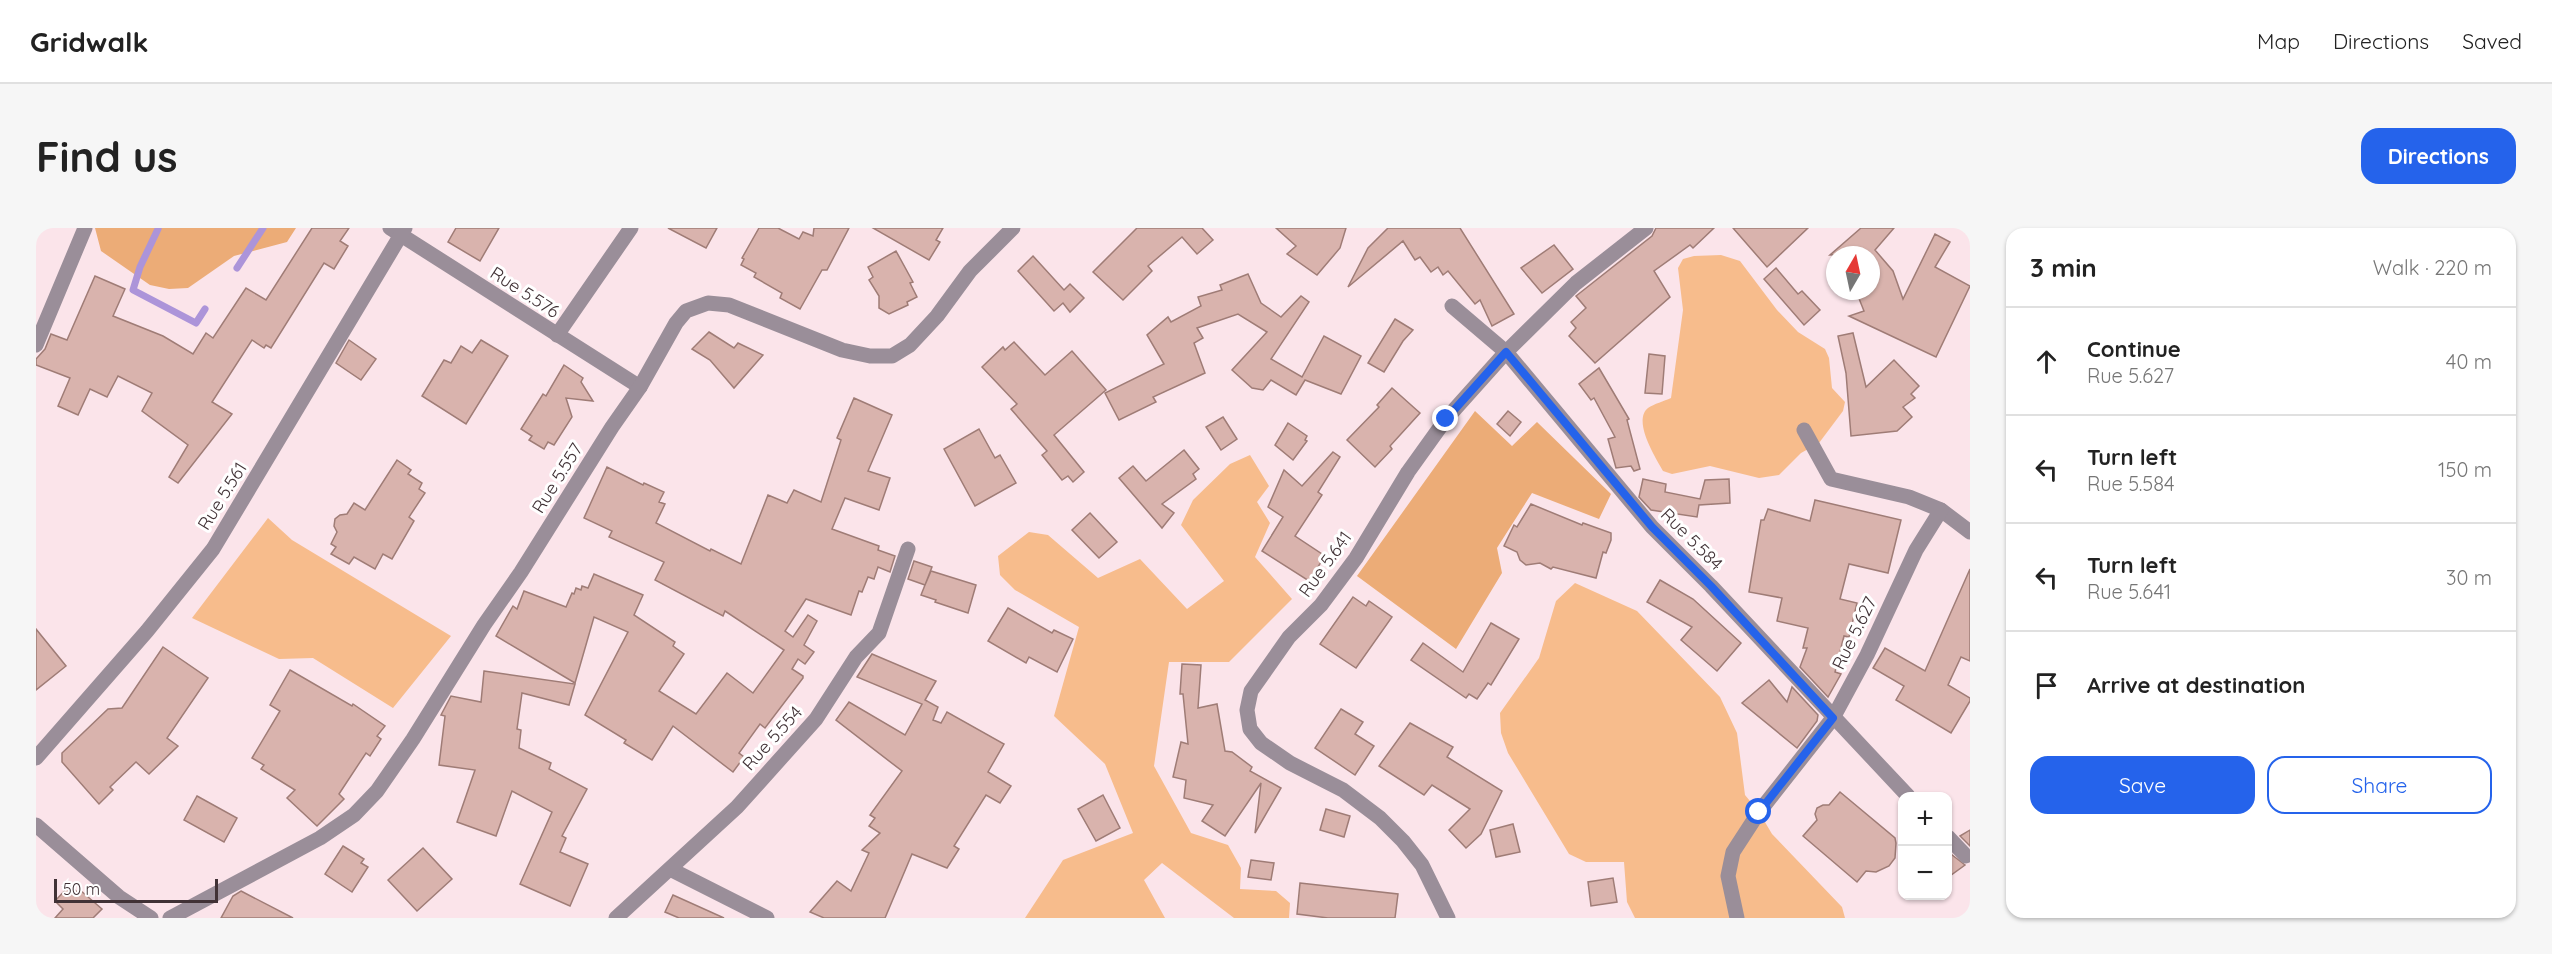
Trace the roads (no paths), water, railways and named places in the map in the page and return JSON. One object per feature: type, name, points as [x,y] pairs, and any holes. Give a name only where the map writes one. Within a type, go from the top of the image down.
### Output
[{"type":"street","points":[[36,345],[84,228]]},
{"type":"street","points":[[558,335],[631,228]]},
{"type":"street","name":"Rue 5.557","points":[[170,918],[320,838],[354,815],[377,791],[413,739],[484,625],[521,572],[612,427],[640,387],[686,310],[708,303],[729,305],[842,350],[870,356],[892,356],[910,345],[937,316],[970,271],[1013,228]]},
{"type":"street","name":"Rue 5.641","points":[[1448,918],[1422,865],[1403,841],[1380,818],[1343,790],[1290,763],[1261,743],[1250,729],[1247,710],[1251,691],[1289,638],[1321,605],[1356,558],[1408,472],[1440,427],[1506,352],[1575,283],[1646,228]]},
{"type":"street","name":"Rue 5.576","points":[[399,230],[640,387]]},
{"type":"street","name":"Rue 5.561","points":[[36,758],[147,631],[213,549],[399,230]]},
{"type":"street","name":"Rue 5.584","points":[[1452,306],[1506,352],[1652,527],[1711,586],[1904,792]]},
{"type":"street","points":[[1804,430],[1831,479],[1909,497],[1941,510],[1970,532]]},
{"type":"street","name":"Rue 5.627","points":[[1737,918],[1728,876],[1733,852],[1759,812],[1833,718],[1867,655],[1916,550],[1941,510]]},
{"type":"street","name":"Rue 5.554","points":[[616,918],[737,807],[816,719],[856,657],[879,633],[908,549]]},
{"type":"street","points":[[36,825],[119,897],[151,918]]},
{"type":"street","points":[[1952,842],[1966,856]]},
{"type":"street","points":[[670,869],[767,918]]},
{"type":"waterway","points":[[237,268],[263,228]]},
{"type":"waterway","points":[[158,229],[140,267],[133,290],[196,323],[205,309]]}]
